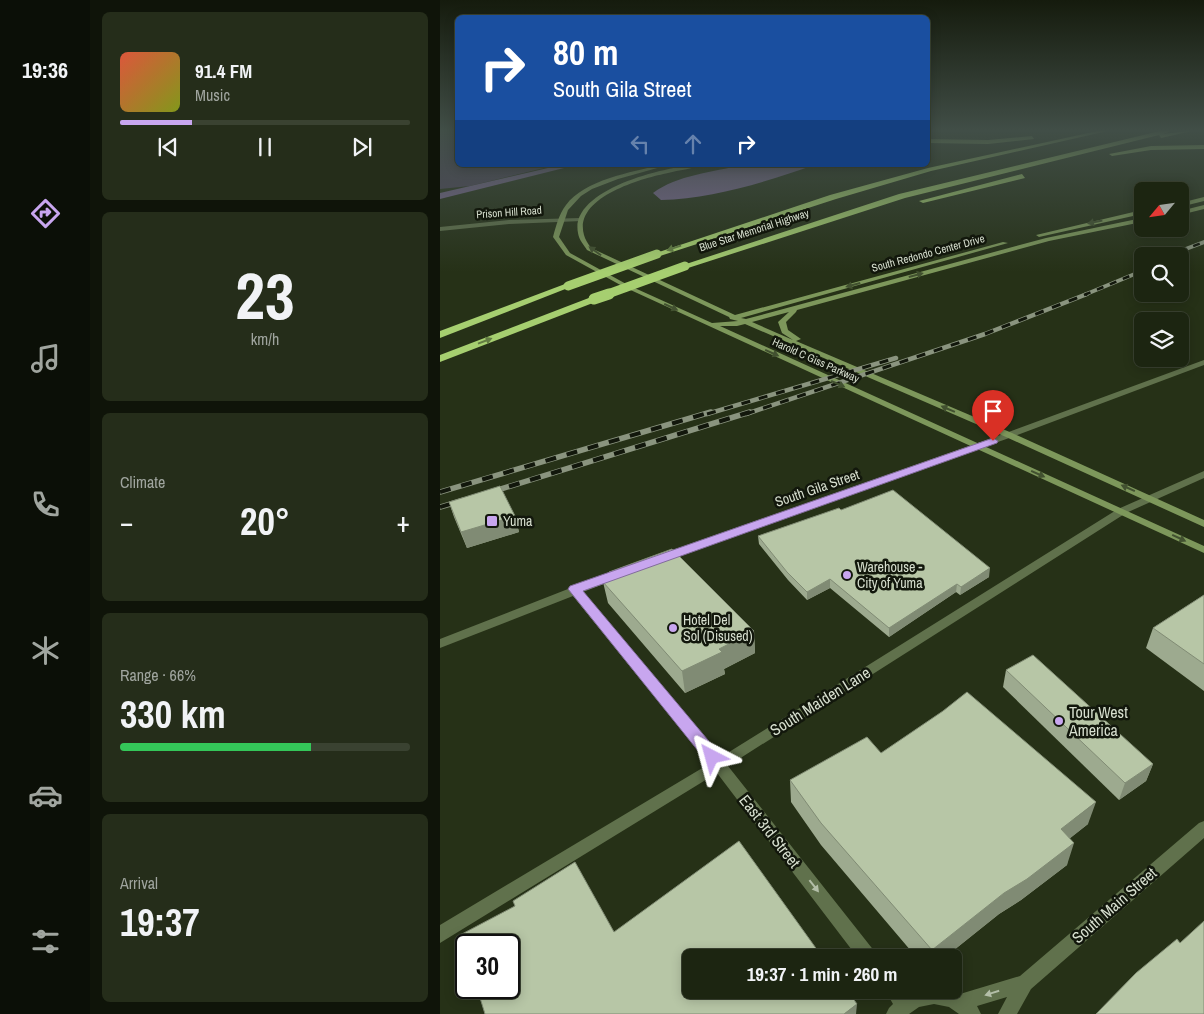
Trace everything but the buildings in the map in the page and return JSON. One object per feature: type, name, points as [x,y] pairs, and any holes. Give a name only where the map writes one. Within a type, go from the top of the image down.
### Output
[{"type":"highway","points":[[699,240],[747,220],[885,177]]},
{"type":"highway","name":"Blue Star Memorial Highway","points":[[440,335],[657,254],[833,196],[903,177]]},
{"type":"highway","name":"Blue Star Memorial Highway","points":[[440,359],[594,299],[718,254],[902,196],[978,177]]},
{"type":"highway","points":[[919,202],[1017,177]]},
{"type":"highway","points":[[718,254],[881,212]]},
{"type":"main road","points":[[559,220],[572,201],[587,191],[620,177]]},
{"type":"main road","points":[[580,220],[592,202],[607,193],[645,177]]},
{"type":"main road","points":[[1189,203],[1204,199]]},
{"type":"main road","points":[[1189,211],[1204,208]]},
{"type":"main road","name":"South Redondo Center Drive","points":[[724,325],[734,317],[762,309],[1055,230],[1134,214]]},
{"type":"main road","name":"Harold C Giss Parkway","points":[[559,220],[556,237],[568,254],[619,282],[700,321],[1122,511],[1204,550]]},
{"type":"main road","name":"Harold C Giss Parkway","points":[[580,220],[580,233],[589,249],[709,306],[1151,498],[1204,524]]},
{"type":"main road","name":"South Redondo Center Drive","points":[[700,321],[724,325],[745,322],[1048,239],[1134,222]]},
{"type":"main road","points":[[709,306],[741,310],[762,309]]},
{"type":"main road","points":[[801,306],[782,321],[783,327],[785,331],[814,352]]},
{"type":"main road","points":[[724,325],[727,333]]},
{"type":"street","name":"Prison Hill Road","points":[[440,229],[486,223],[580,220]]},
{"type":"street","name":"South Gila Street","points":[[658,559],[1009,436],[1204,362]]},
{"type":"street","name":"South Maiden Lane","points":[[440,935],[719,765],[1122,511],[1204,474]]},
{"type":"street","points":[[440,644],[574,589],[630,569]]},
{"type":"street","name":"East 3rd Street","points":[[574,589],[719,765],[862,949]]},
{"type":"street","name":"South Main Street","points":[[966,1008],[1025,982],[1204,828]]},
{"type":"street","name":"South Main Street","points":[[1007,1014],[1025,982]]},
{"type":"street","points":[[898,1003],[931,995],[945,996],[966,1008]]},
{"type":"shaded area","points":[[440,177],[506,177],[470,186],[440,189]]},
{"type":"shaded area","points":[[779,177],[719,193],[680,199],[661,200],[653,193],[684,178]]},
{"type":"waterway","points":[[440,196],[520,177]]},
{"type":"railway","points":[[1189,248],[1204,242]]},
{"type":"railway","points":[[1084,295],[1134,274]]},
{"type":"railway","points":[[746,414],[985,334],[1087,294]]},
{"type":"railway","points":[[707,414],[896,358]]},
{"type":"railway","points":[[440,492],[711,412]]},
{"type":"railway","points":[[488,493],[750,412]]},
{"type":"railway","points":[[440,507],[464,500]]},
{"type":"place","name":"Yuma","points":[[492,521]]},
{"type":"place","name":"Warehouse - City of Yuma","points":[[847,575]]},
{"type":"place","name":"Hotel Del Sol (Disused)","points":[[673,628]]},
{"type":"place","name":"Tour West America","points":[[1059,721]]},
{"type":"route","points":[[712,757],[574,589],[993,441]]}]
